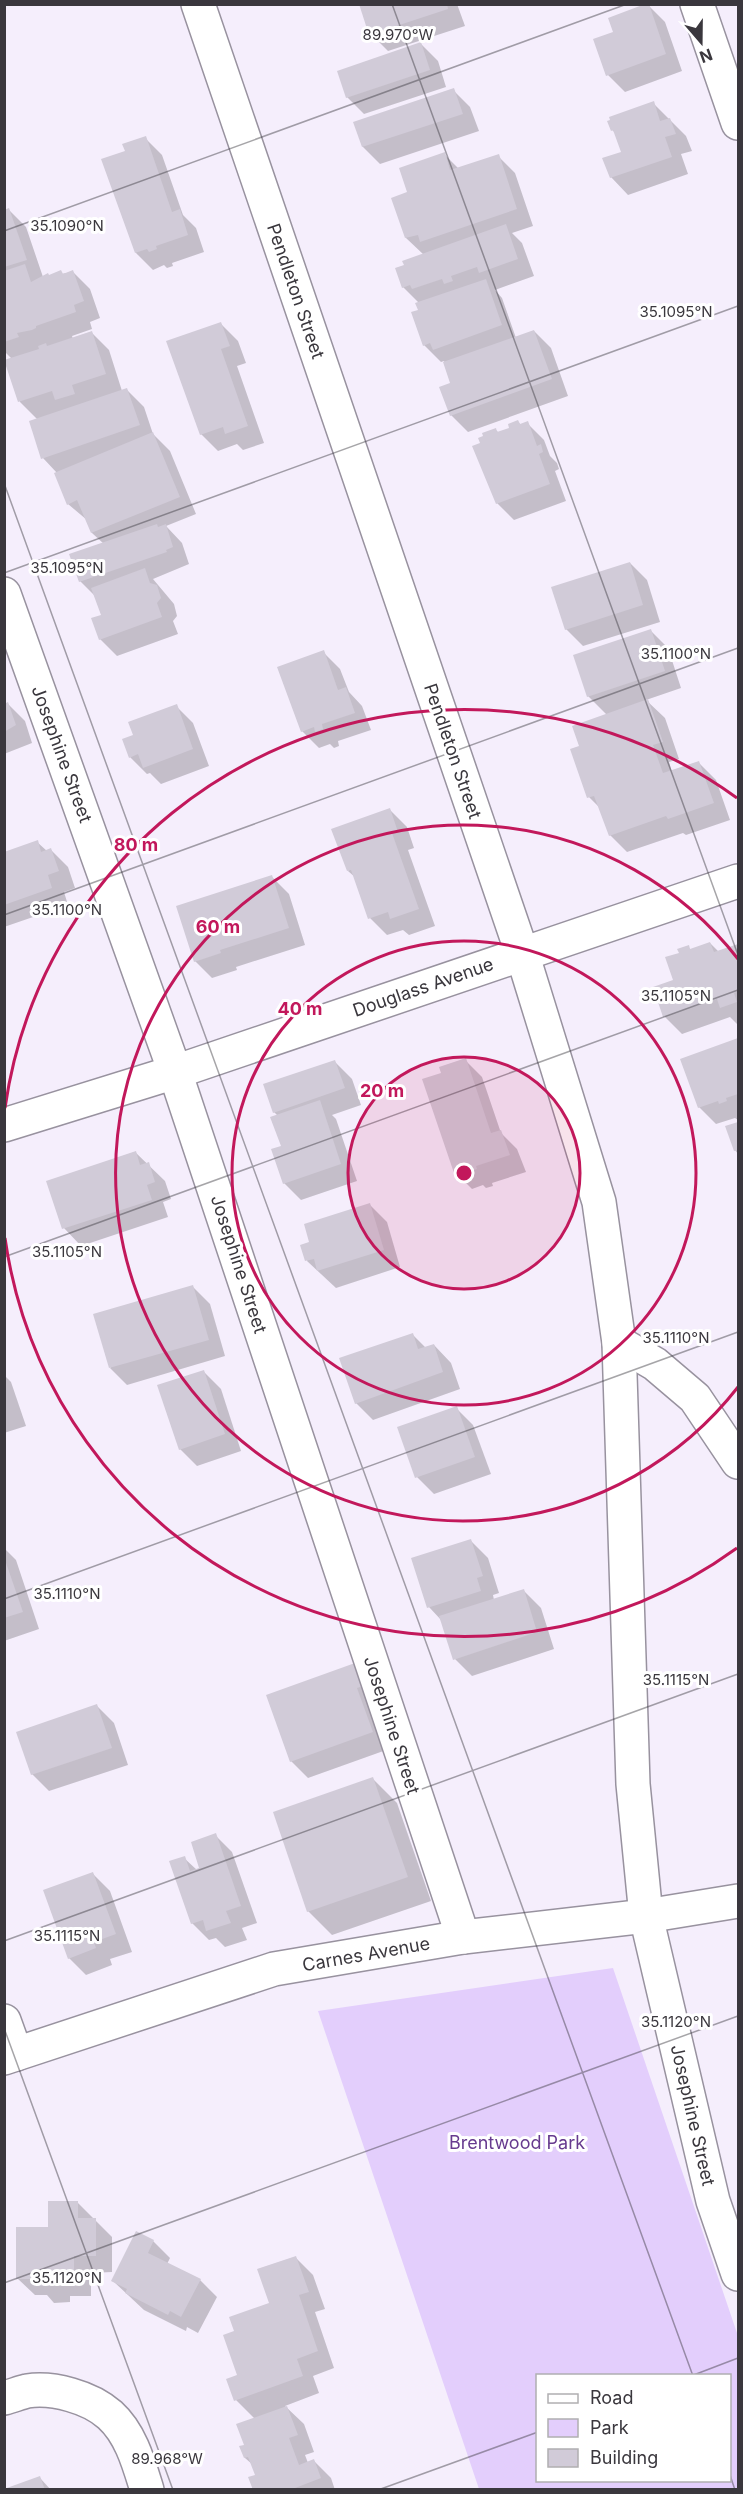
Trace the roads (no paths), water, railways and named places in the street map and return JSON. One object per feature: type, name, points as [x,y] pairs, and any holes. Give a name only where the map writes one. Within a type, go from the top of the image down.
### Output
[{"type":"street","name":"Pendleton Street","points":[[198,4],[522,953],[599,1202],[619,1343]]},
{"type":"street","points":[[697,4],[738,123]]},
{"type":"street","name":"Josephine Street","points":[[4,594],[175,1072],[463,1937]]},
{"type":"street","name":"Douglass Avenue","points":[[4,1125],[175,1072],[738,881]]},
{"type":"street","points":[[619,1343],[655,1364],[695,1398],[738,1462]]},
{"type":"street","name":"Josephine Street","points":[[619,1343],[633,1784],[646,1916],[713,2201],[738,2274]]},
{"type":"street","name":"Carnes Avenue","points":[[10,2056],[274,1969],[463,1937],[646,1916],[738,1901]]},
{"type":"street","points":[[4,2021],[10,2056]]},
{"type":"street","points":[[4,2398],[28,2391],[60,2393],[87,2401],[110,2415],[125,2435],[135,2455],[147,2490]]},
{"type":"park label","name":"Brentwood Park","points":[[517,2142]]}]
